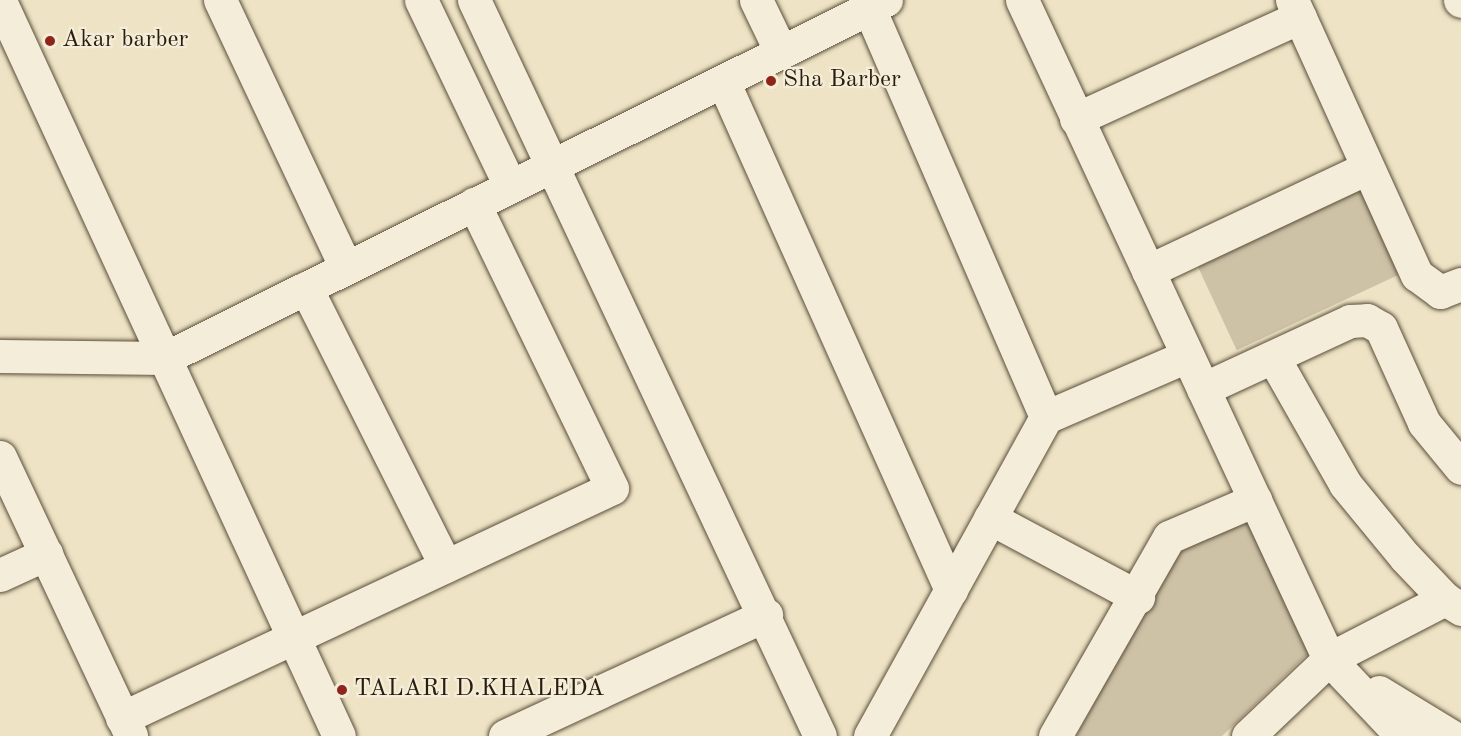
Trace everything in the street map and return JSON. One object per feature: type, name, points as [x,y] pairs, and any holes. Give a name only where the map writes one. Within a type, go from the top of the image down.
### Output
[{"type":"street","points":[[220,0],[346,268]]},
{"type":"street","points":[[421,0],[510,186]]},
{"type":"street","points":[[756,0],[781,52]]},
{"type":"street","points":[[1022,0],[1329,659],[1402,736]]},
{"type":"street","points":[[0,1],[339,736]]},
{"type":"street","points":[[481,2],[549,167],[766,615],[819,736]]},
{"type":"street","points":[[0,356],[165,358],[877,4],[1046,417]]},
{"type":"street","points":[[1076,119],[1296,9],[1417,275],[1440,292],[1461,285]]},
{"type":"street","points":[[723,81],[951,590]]},
{"type":"street","points":[[1148,271],[1367,168]]},
{"type":"street","points":[[0,456],[127,727],[294,639],[612,488],[474,204]]},
{"type":"street","points":[[306,288],[446,566]]},
{"type":"street","points":[[1203,389],[1350,321],[1367,320],[1382,328],[1424,423],[1461,468]]},
{"type":"street","points":[[870,736],[1046,417],[1187,356]]},
{"type":"street","points":[[1248,736],[1329,659],[1453,604],[1345,484],[1273,357]]},
{"type":"street","points":[[1055,736],[1138,597],[1169,537],[1255,500]]},
{"type":"street","points":[[990,518],[1138,597]]},
{"type":"street","points":[[0,575],[46,554]]},
{"type":"street","points":[[505,736],[766,615]]},
{"type":"street","points":[[1329,659],[1451,736]]},
{"type":"shaded area","points":[[1359,184],[1401,274],[1237,350],[1195,260]]},
{"type":"shaded area","points":[[1262,507],[1324,638],[1222,736],[1076,736],[1180,544]]},
{"type":"place","name":"Akar barber","points":[[50,41]]},
{"type":"place","name":"Sha Barber","points":[[771,81]]},
{"type":"place","name":"TALARI D.KHALEDA","points":[[342,690]]}]
